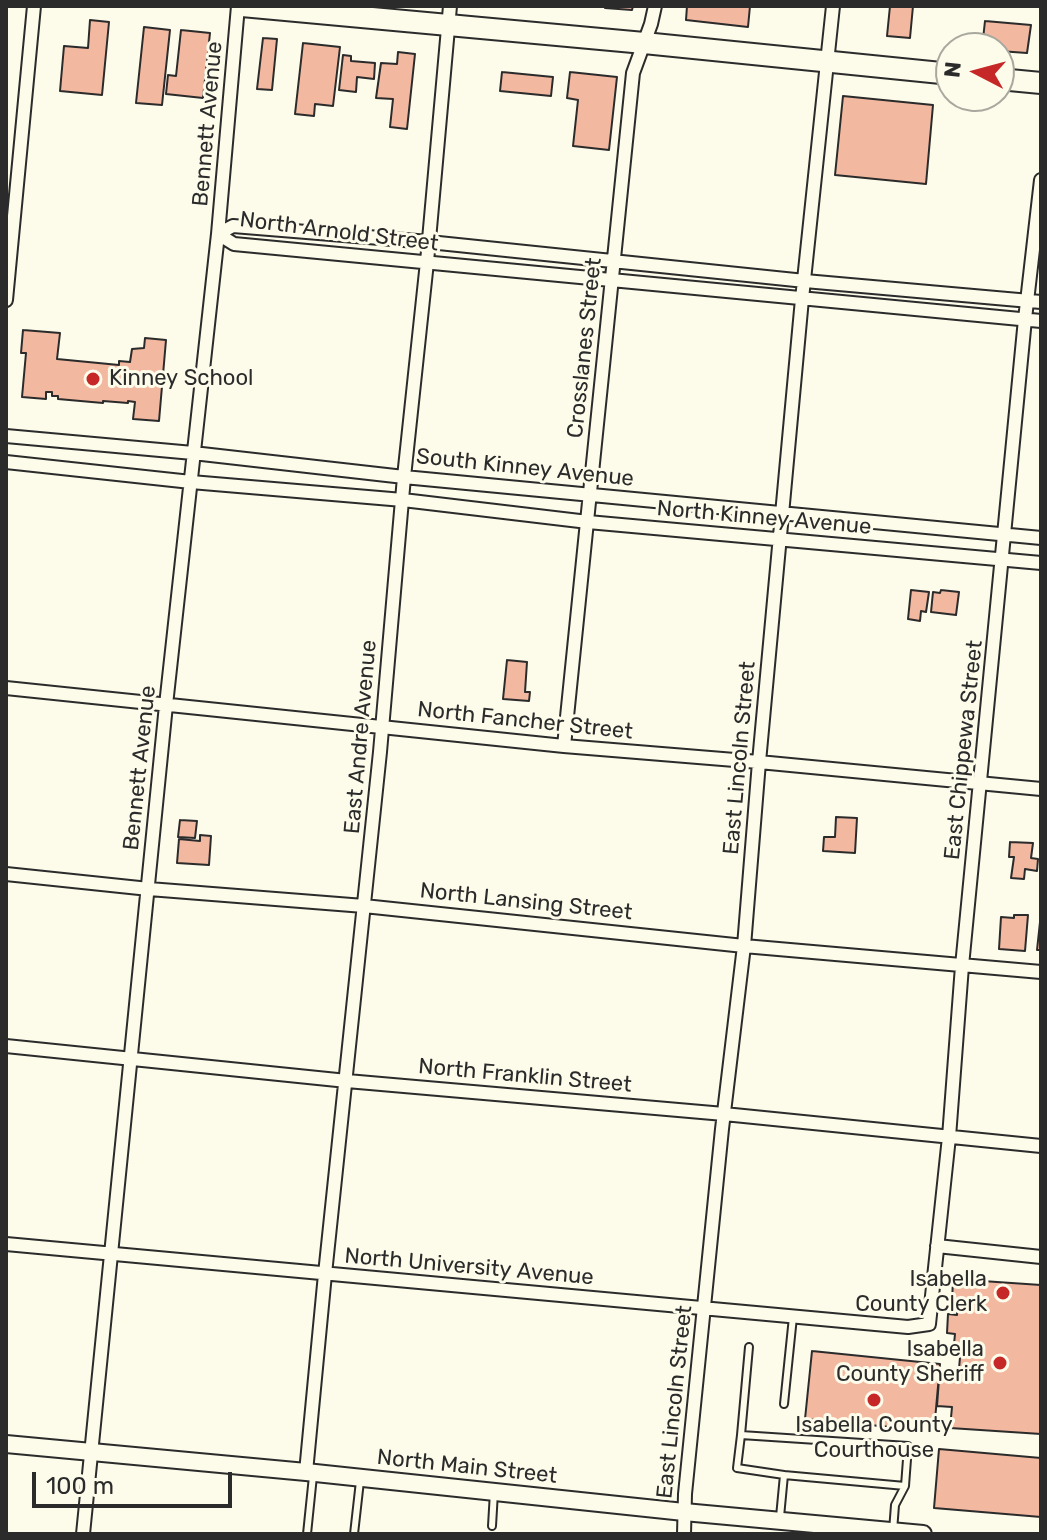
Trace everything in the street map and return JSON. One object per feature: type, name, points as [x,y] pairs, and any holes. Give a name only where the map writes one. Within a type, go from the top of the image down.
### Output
[{"type":"main road","points":[[240,6],[449,16],[644,43],[935,72]]},
{"type":"main road","points":[[1015,81],[1041,83]]},
{"type":"street","points":[[6,300],[10,213],[34,6]]},
{"type":"street","name":"Bennett Avenue","points":[[83,1534],[240,6]]},
{"type":"street","name":"Crosslanes Street","points":[[564,746],[633,73],[655,6]]},
{"type":"street","name":"East Lincoln Street","points":[[684,1534],[724,1114],[744,946],[802,299],[833,6]]},
{"type":"street","name":"East Andre Avenue","points":[[310,1472],[325,1274],[383,727],[449,16]]},
{"type":"street","name":"East Chippewa Street","points":[[929,1324],[1025,319],[1034,302],[1041,180]]},
{"type":"street","name":"North Arnold Street","points":[[1034,302],[429,242],[233,226],[218,234],[234,244],[1041,321]]},
{"type":"street","name":"South Kinney Avenue","points":[[6,436],[1041,538]]},
{"type":"street","name":"North Kinney Avenue","points":[[6,462],[403,500],[588,522],[1041,563]]},
{"type":"street","name":"North Fancher Street","points":[[6,688],[564,746],[1041,789]]},
{"type":"street","name":"North Lansing Street","points":[[6,874],[1041,972]]},
{"type":"street","name":"North Franklin Street","points":[[6,1046],[1041,1146]]},
{"type":"street","name":"North University Avenue","points":[[6,1244],[908,1327],[929,1324]]},
{"type":"street","points":[[937,1246],[1041,1257]]},
{"type":"street","name":"North Main Street","points":[[6,1444],[923,1534]]},
{"type":"lane","points":[[784,1404],[793,1317]]},
{"type":"lane","points":[[749,1347],[737,1468],[905,1486]]},
{"type":"lane","points":[[741,1435],[908,1446],[905,1486],[895,1505],[893,1531]]},
{"type":"lane","points":[[307,1534],[310,1472]]},
{"type":"lane","points":[[780,1521],[784,1475]]},
{"type":"lane","points":[[354,1534],[361,1478]]},
{"type":"lane","points":[[492,1526],[494,1492]]},
{"type":"building","points":[[605,6],[633,6],[632,10]]},
{"type":"building","points":[[687,6],[750,6],[748,27],[686,20]]},
{"type":"building","points":[[890,6],[913,6],[910,38],[887,36]]},
{"type":"building","points":[[90,20],[109,22],[102,95],[60,91],[64,46],[88,48]]},
{"type":"building","points":[[985,21],[1031,25],[1027,53],[1015,52],[1015,32],[984,32]]},
{"type":"building","points":[[144,27],[170,30],[162,105],[136,103]]},
{"type":"building","points":[[181,30],[210,33],[203,98],[166,94],[168,75],[176,76]]},
{"type":"building","points":[[263,38],[277,39],[272,90],[257,89]]},
{"type":"building","points":[[303,43],[340,47],[333,106],[315,104],[314,116],[295,114]]},
{"type":"building","points":[[398,52],[415,54],[407,129],[390,127],[393,99],[376,98],[381,63],[397,64]]},
{"type":"building","points":[[343,55],[351,56],[351,61],[375,63],[374,79],[357,77],[356,92],[339,90]]},
{"type":"building","points":[[502,72],[553,77],[551,96],[500,91]]},
{"type":"building","points":[[570,72],[617,77],[609,150],[573,146],[578,100],[567,98]]},
{"type":"building","points":[[843,96],[933,105],[926,184],[835,175]]},
{"type":"building","name":"Kinney School","points":[[23,330],[60,333],[57,359],[119,365],[119,361],[130,362],[132,349],[144,348],[145,338],[166,340],[159,421],[133,419],[135,402],[58,399],[58,396],[52,396],[52,392],[46,392],[46,399],[22,397],[26,353],[21,353]]},
{"type":"building","points":[[911,590],[929,592],[926,612],[921,611],[920,621],[908,619]]},
{"type":"building","points":[[941,590],[959,592],[956,615],[931,612],[933,592],[940,593]]},
{"type":"building","points":[[507,660],[527,662],[525,692],[530,692],[529,701],[503,699]]},
{"type":"building","points":[[836,817],[857,818],[855,853],[823,851],[824,837],[835,837]]},
{"type":"building","points":[[180,820],[197,821],[195,838],[178,837]]},
{"type":"building","points":[[200,835],[211,836],[209,865],[177,863],[179,839],[200,841]]},
{"type":"building","points":[[1010,842],[1033,843],[1031,858],[1038,859],[1037,871],[1025,869],[1024,879],[1011,878],[1014,857],[1009,857]]},
{"type":"building","points":[[1014,915],[1028,915],[1025,951],[999,949],[1001,917],[1014,918]]},
{"type":"building","points":[[1040,922],[1041,950],[1037,950]]},
{"type":"building","name":"Isabella County Sheriff","points":[[953,1279],[1041,1285],[1041,1434],[950,1428],[952,1407],[937,1406],[939,1379],[958,1380],[961,1346],[954,1344],[955,1334],[947,1333],[948,1314],[957,1315],[958,1302],[952,1302]]},
{"type":"building","points":[[812,1351],[940,1364],[934,1431],[805,1419]]},
{"type":"building","points":[[939,1449],[1041,1458],[1041,1517],[934,1508]]},
{"type":"place","name":"Kinney School","points":[[93,379]]},
{"type":"place","name":"Isabella County Clerk","points":[[1003,1293]]},
{"type":"place","name":"Isabella County Sheriff","points":[[1000,1363]]},
{"type":"place","name":"Isabella County Courthouse","points":[[874,1400]]}]
